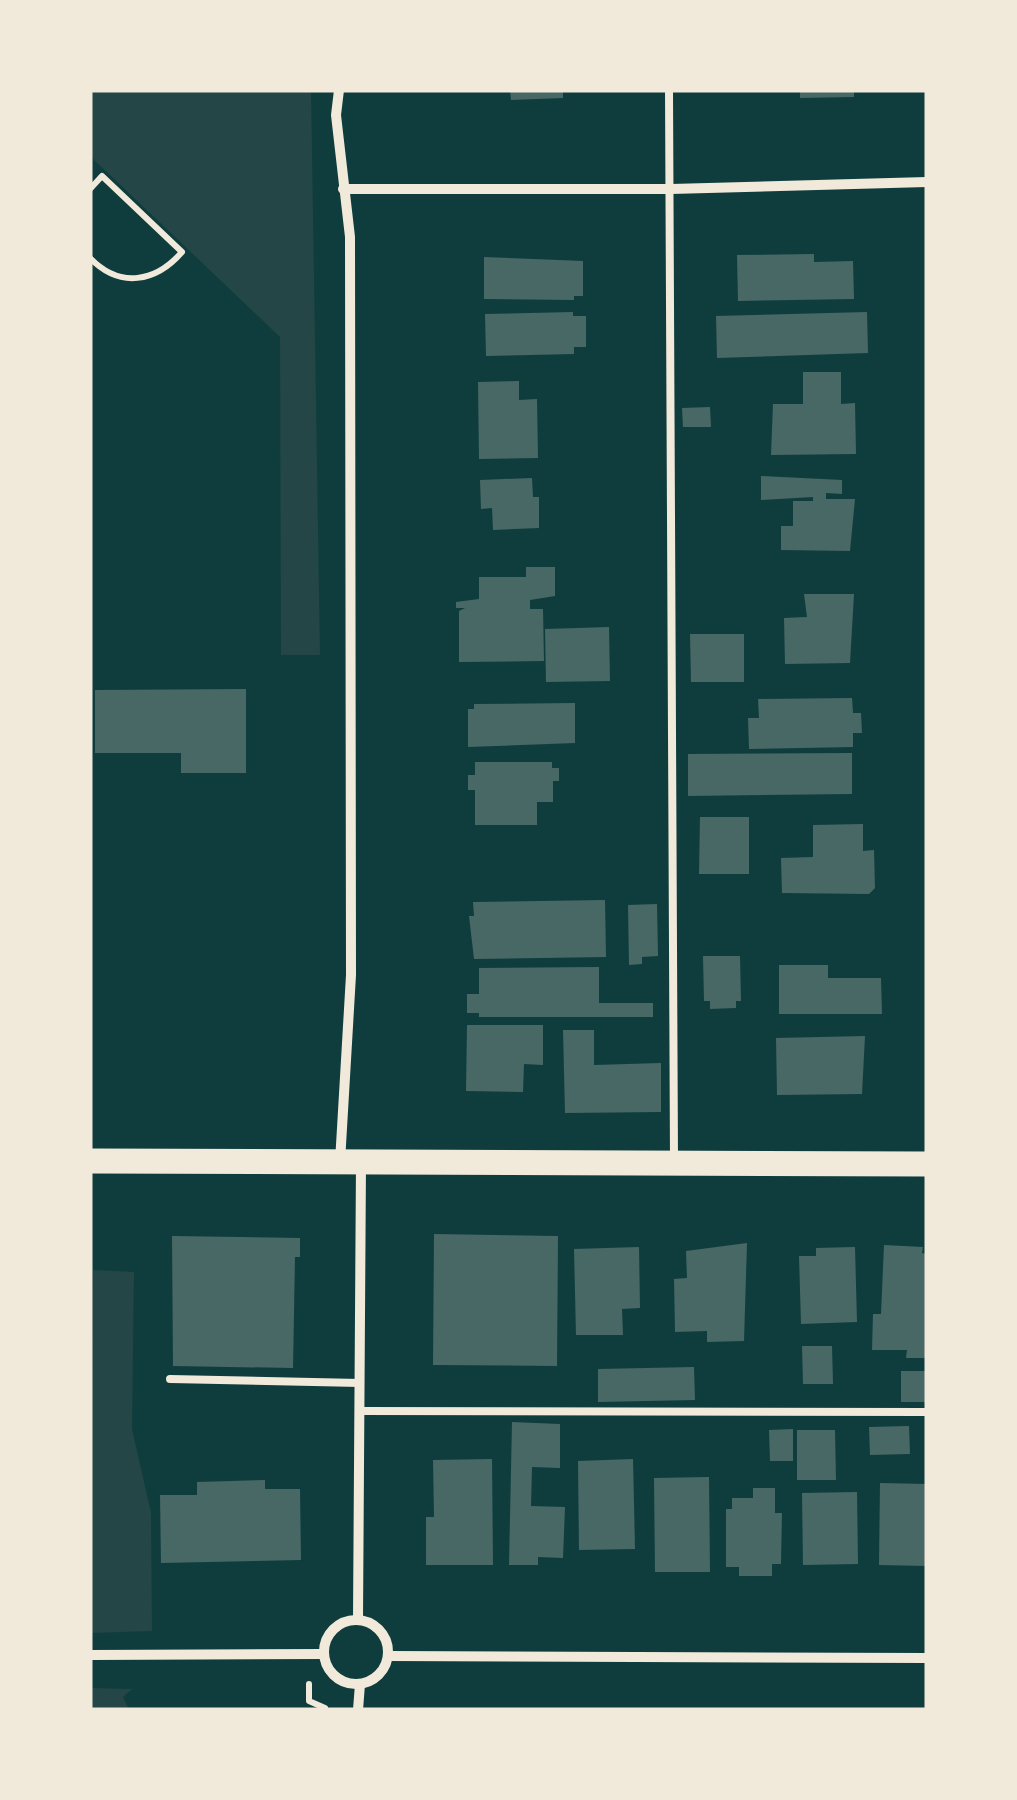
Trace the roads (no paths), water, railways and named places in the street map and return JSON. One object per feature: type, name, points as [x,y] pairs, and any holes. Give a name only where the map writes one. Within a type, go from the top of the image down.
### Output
[{"type":"main road","points":[[90,1162],[927,1164]]},
{"type":"street","points":[[339,90],[336,115],[350,237],[350,1056],[340,1104],[351,1162],[357,1290],[358,1620]]},
{"type":"street","points":[[343,189],[671,189],[927,182]]},
{"type":"street","points":[[358,1620],[380,1630],[388,1656],[376,1678],[360,1684],[336,1678],[324,1654],[332,1630],[358,1620]]},
{"type":"street","points":[[90,1655],[324,1654]]},
{"type":"street","points":[[388,1656],[927,1658]]},
{"type":"street","points":[[358,1710],[360,1684]]},
{"type":"lane","points":[[669,90],[674,1163]]},
{"type":"lane","points":[[170,1380],[360,1383]]},
{"type":"lane","points":[[360,1411],[927,1412]]}]
